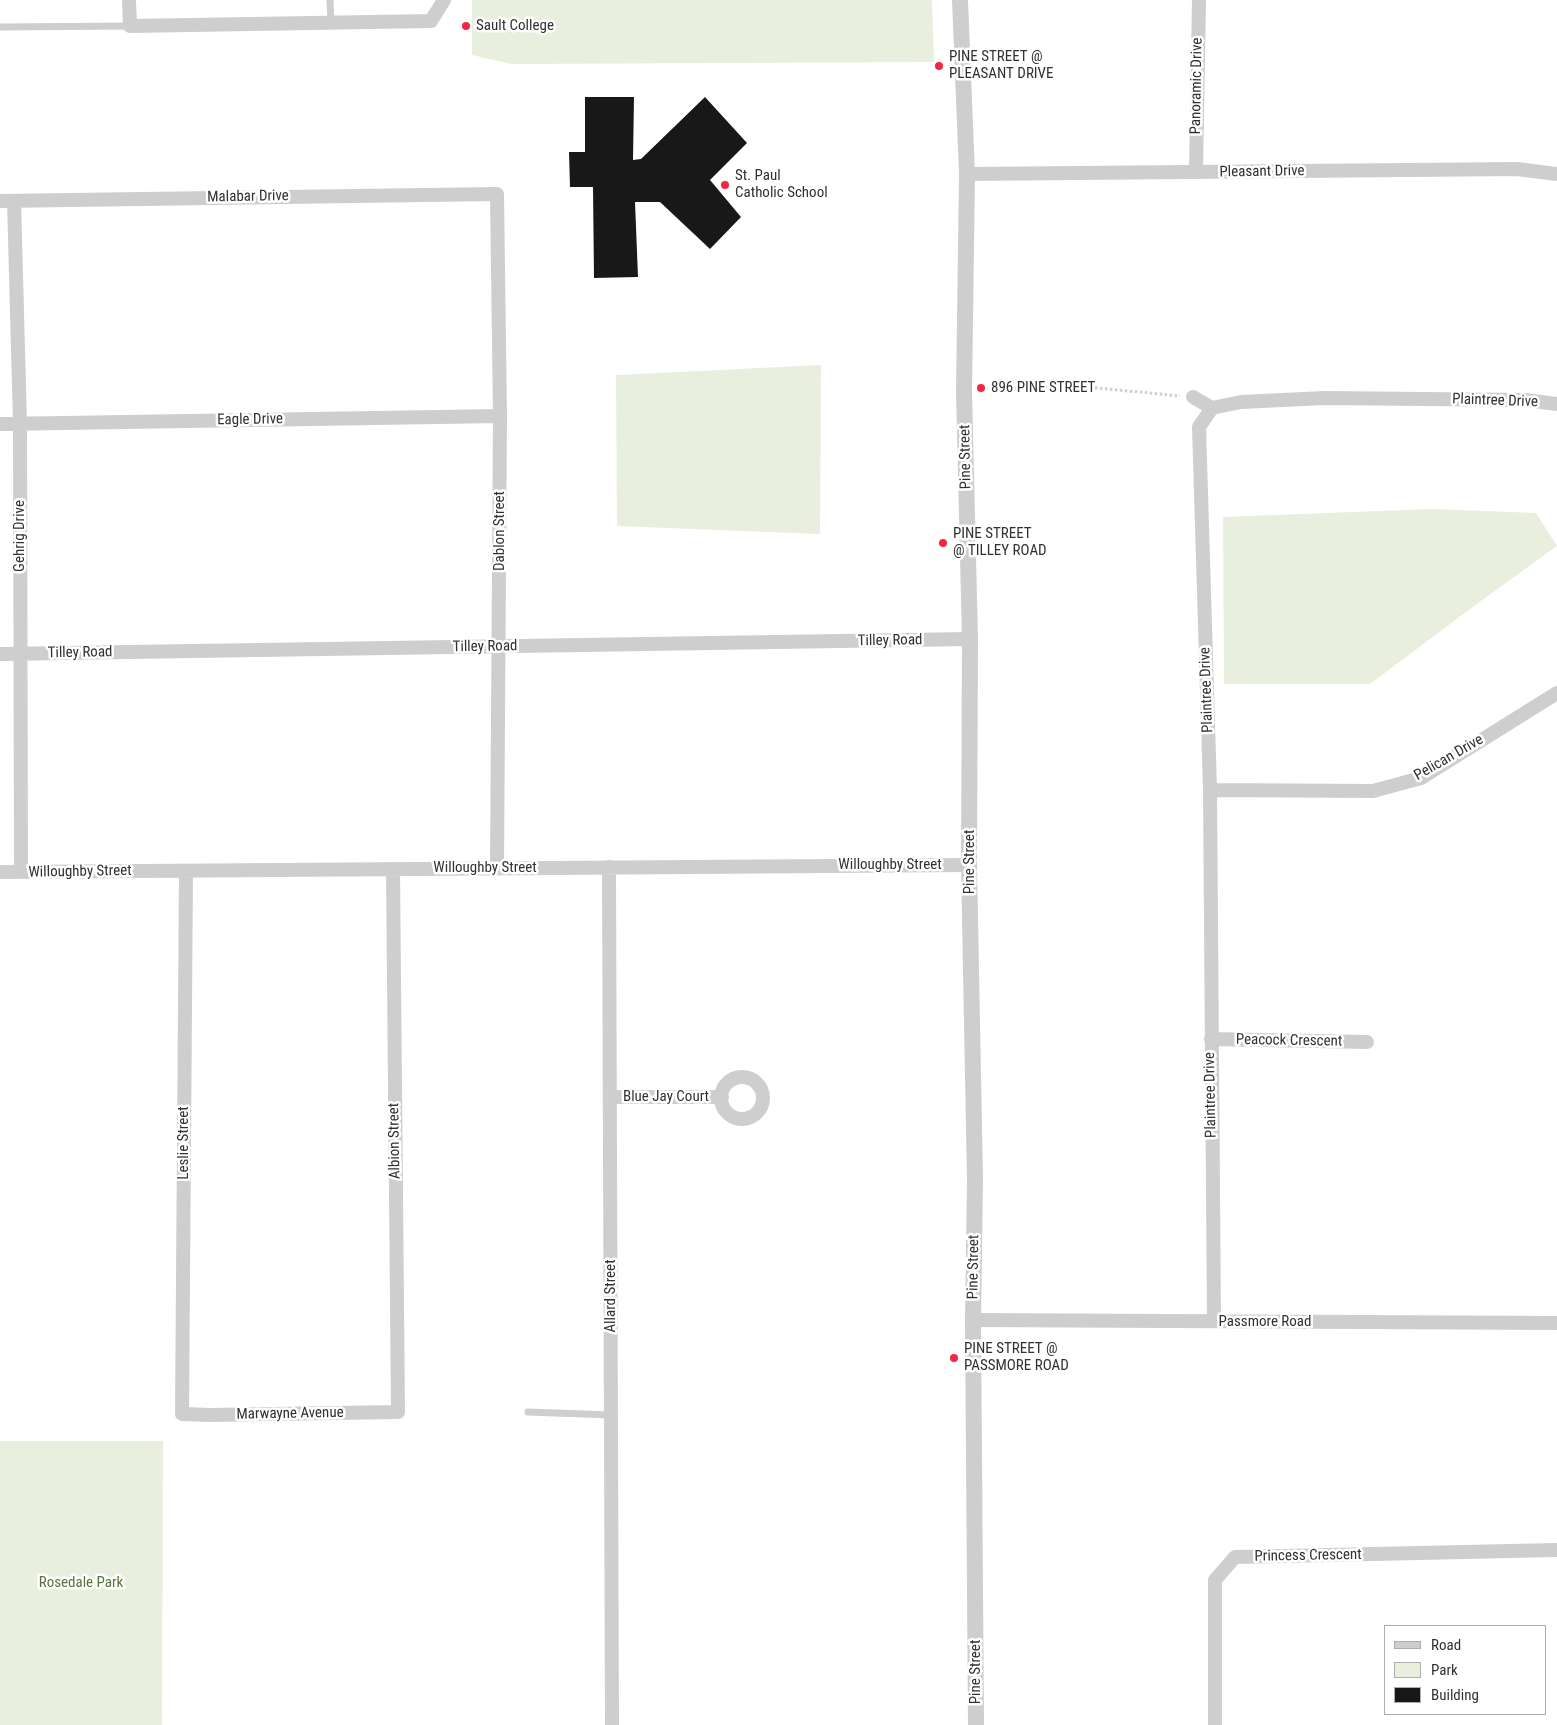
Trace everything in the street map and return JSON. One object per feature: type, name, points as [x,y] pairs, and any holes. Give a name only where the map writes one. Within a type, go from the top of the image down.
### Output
[{"type":"street","points":[[129,0],[130,26],[431,21],[444,0]]},
{"type":"street","name":"Pine Street","points":[[960,0],[967,174],[964,388],[970,639],[969,865],[975,1180],[973,1320],[976,1725]]},
{"type":"street","name":"Panoramic Drive","points":[[1196,172],[1199,0]]},
{"type":"street","name":"Pleasant Drive","points":[[967,174],[1517,169],[1557,174]]},
{"type":"street","name":"Malabar Drive","points":[[7,201],[497,194]]},
{"type":"street","name":"Dablon Street","points":[[497,194],[500,416],[497,868]]},
{"type":"street","name":"Gehrig Drive","points":[[7,201],[20,424],[21,872]]},
{"type":"street","points":[[1193,397],[1212,408]]},
{"type":"street","name":"Plaintree Drive","points":[[1214,1322],[1210,790],[1199,427],[1212,408],[1241,402],[1324,398],[1526,400],[1557,404]]},
{"type":"street","name":"Eagle Drive","points":[[0,424],[500,416]]},
{"type":"street","name":"Tilley Road","points":[[0,654],[970,639]]},
{"type":"street","name":"Pelican Drive","points":[[1210,790],[1373,791],[1420,778],[1557,693]]},
{"type":"street","name":"Willoughby Street","points":[[0,872],[969,865]]},
{"type":"street","name":"Allard Street","points":[[609,867],[612,1725]]},
{"type":"street","name":"Albion Street","points":[[393,869],[398,1412]]},
{"type":"street","name":"Leslie Street","points":[[182,1414],[186,871]]},
{"type":"street","name":"Peacock Crescent","points":[[1211,1039],[1366,1042]]},
{"type":"street","name":"Blue Jay Court","points":[[610,1097],[722,1097]]},
{"type":"street","name":"Passmore Road","points":[[973,1320],[1557,1323]]},
{"type":"street","name":"Marwayne Avenue","points":[[182,1414],[398,1412]]},
{"type":"street","name":"Princess Crescent","points":[[1216,1725],[1215,1580],[1235,1557],[1557,1550]]},
{"type":"lane","points":[[330,0],[331,22]]},
{"type":"lane","points":[[0,26],[130,26]]},
{"type":"lane","points":[[528,1412],[611,1415]]},
{"type":"path","points":[[964,388],[1087,387],[1193,397]]},
{"type":"green space","points":[[472,0],[932,0],[934,62],[511,64],[472,55]]},
{"type":"green space","points":[[821,365],[820,534],[617,526],[616,375]]},
{"type":"green space","points":[[1432,509],[1536,513],[1557,546],[1370,684],[1224,684],[1223,517]]},
{"type":"green space","name":"Rosedale Park","points":[[0,1441],[163,1441],[162,1725],[0,1725]]},
{"type":"building","points":[[585,97],[634,97],[633,160],[641,159],[705,97],[747,143],[710,180],[741,217],[710,249],[660,202],[635,202],[638,277],[594,278],[593,187],[570,187],[569,152],[585,152]]},
{"type":"place","name":"Sault College","points":[[466,26]]},
{"type":"place","name":"PINE STREET @ PLEASANT DRIVE","points":[[939,66]]},
{"type":"place","name":"St. Paul Catholic School","points":[[725,185]]},
{"type":"place","name":"896 PINE STREET","points":[[981,388]]},
{"type":"place","name":"PINE STREET @ TILLEY ROAD","points":[[943,543]]},
{"type":"place","name":"PINE STREET @ PASSMORE ROAD","points":[[954,1358]]}]
